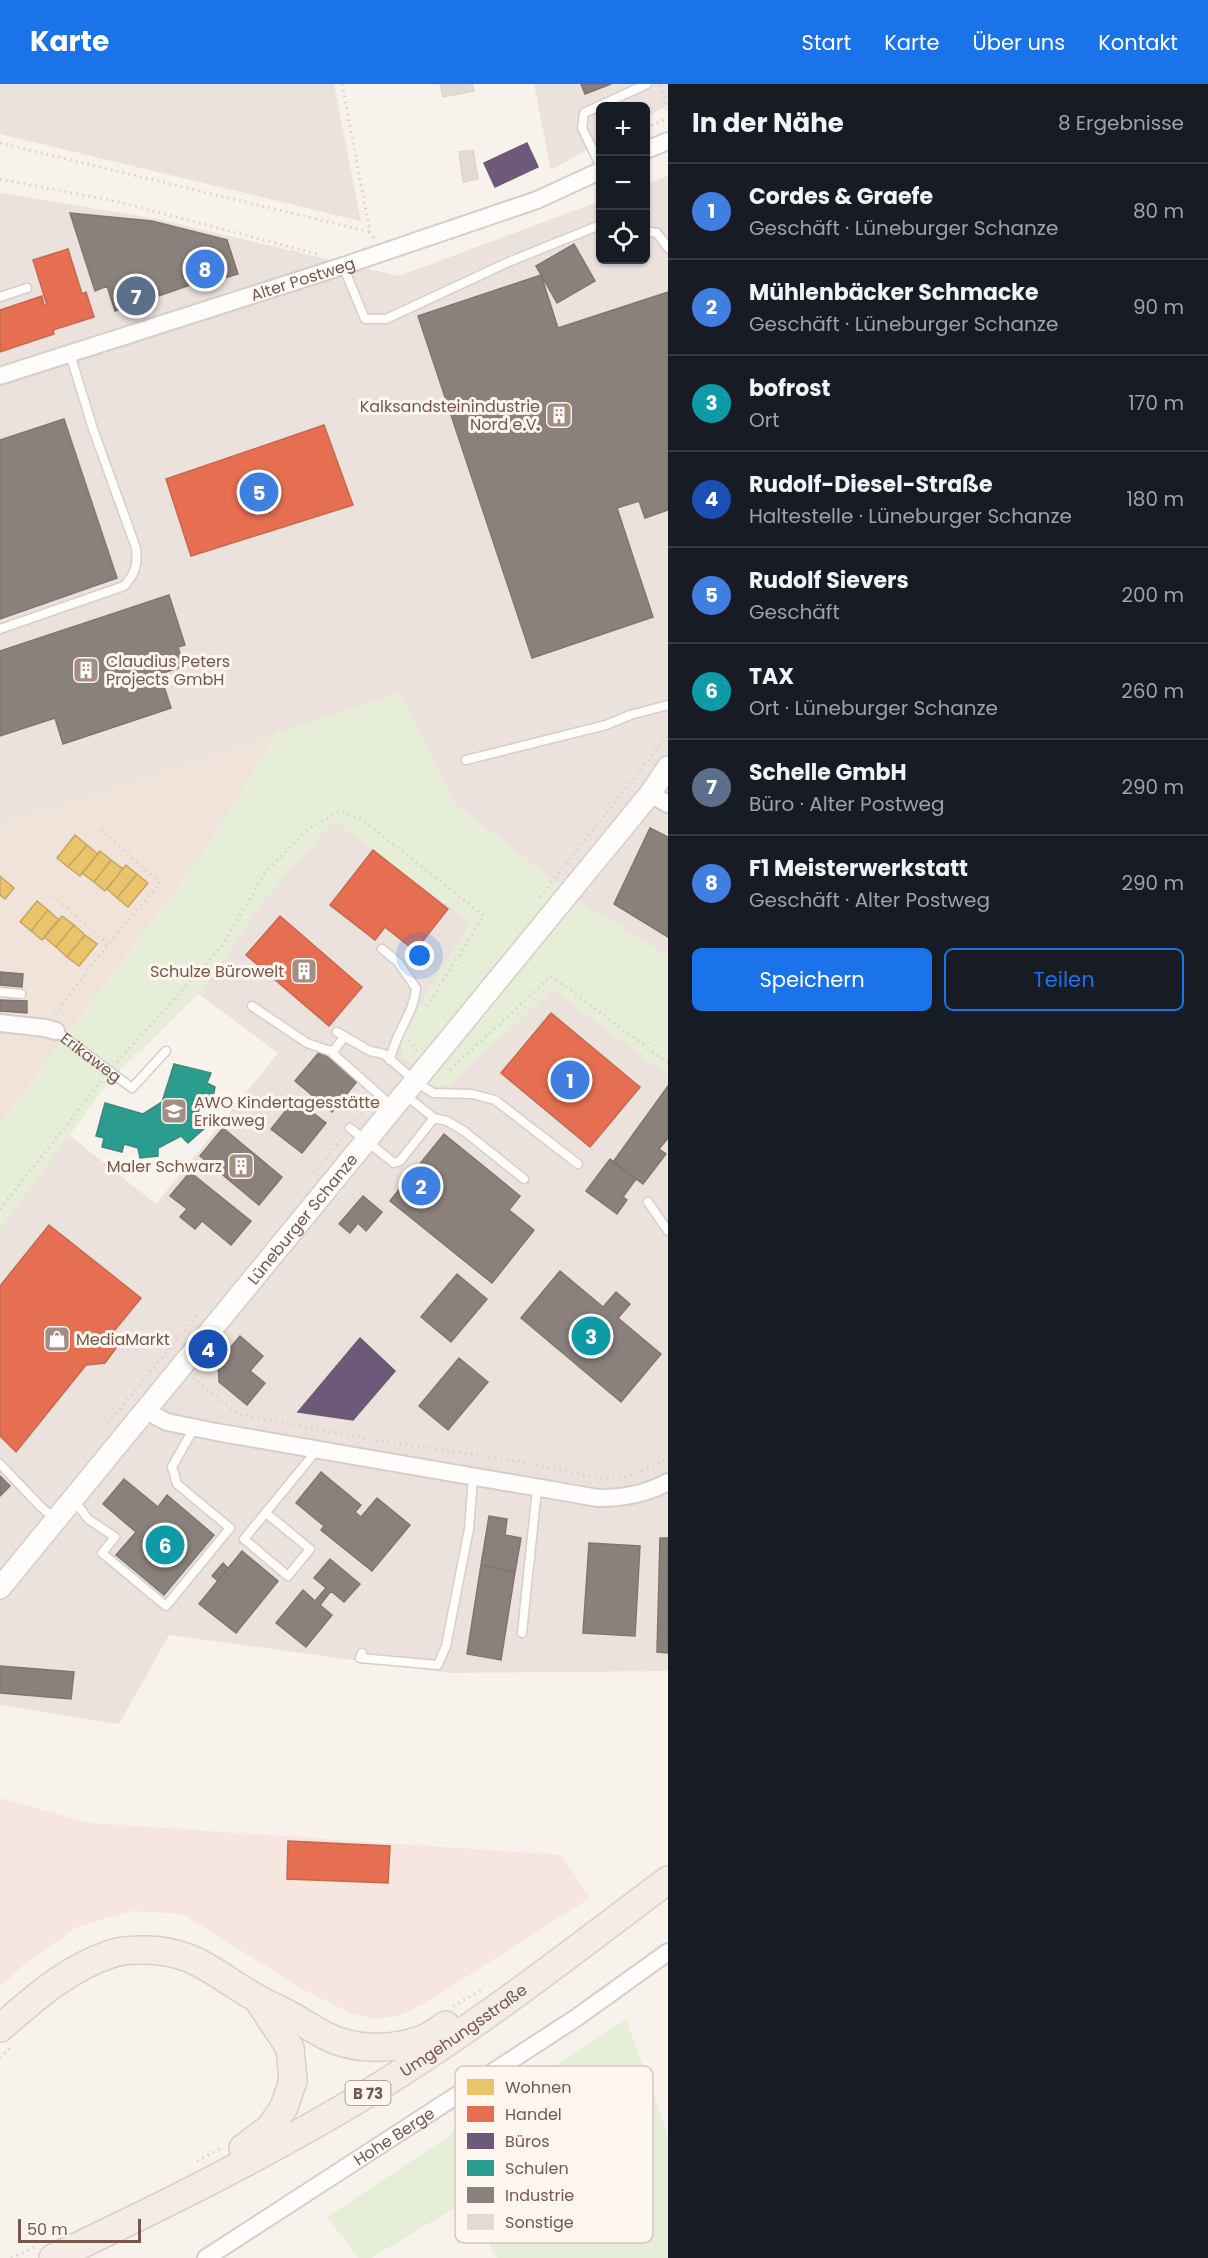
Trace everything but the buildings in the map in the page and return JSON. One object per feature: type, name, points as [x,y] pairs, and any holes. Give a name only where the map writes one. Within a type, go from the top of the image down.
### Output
[{"type":"main road","name":"Umgehungsstraße","points":[[46,2252],[121,2226],[220,2177],[377,2088],[472,2025],[600,1933],[668,1880]]},
{"type":"main road","points":[[9,2035],[48,1987],[66,1974],[109,1954],[125,1950],[158,1949],[187,1956],[224,1976],[257,1999],[337,2040],[358,2046],[392,2047],[424,2038],[600,1933]]},
{"type":"main road","points":[[121,2226],[248,2145],[270,2128],[284,2107],[293,2081],[290,2048],[257,1999]]},
{"type":"street","points":[[650,148],[668,141]]},
{"type":"street","name":"Alter Postweg","points":[[0,376],[348,264],[537,200],[596,173]]},
{"type":"street","name":"Lüneburger Schanze","points":[[0,1588],[72,1497],[181,1367],[358,1134],[493,987],[659,799],[668,767]]},
{"type":"street","name":"Erikaweg","points":[[0,1023],[50,1030]]},
{"type":"street","points":[[144,1410],[167,1422],[194,1428],[598,1498],[626,1498],[668,1482]]},
{"type":"street","name":"Hohe Berge","points":[[502,2066],[576,2018],[668,1952]]},
{"type":"street","name":"Hohe Berge","points":[[206,2258],[455,2096]]},
{"type":"lane","points":[[596,157],[582,128],[584,113],[647,84]]},
{"type":"lane","points":[[348,264],[365,319],[386,319],[511,261],[596,227]]},
{"type":"lane","points":[[650,232],[657,233],[668,248]]},
{"type":"lane","points":[[0,297],[27,288]]},
{"type":"lane","points":[[0,629],[124,586],[133,576],[138,561],[136,548],[93,429],[70,354]]},
{"type":"lane","points":[[466,760],[606,725],[630,715],[668,705]]},
{"type":"lane","points":[[382,949],[398,962],[416,988],[415,1003],[393,1043],[390,1060],[398,1089]]},
{"type":"lane","points":[[0,992],[21,994]]},
{"type":"lane","points":[[252,1006],[307,1043],[330,1051],[398,1089],[434,1118],[447,1121],[464,1131],[524,1179]]},
{"type":"lane","name":"Erikaweg","points":[[50,1030],[132,1088],[166,1051]]},
{"type":"lane","points":[[330,1051],[335,1049],[340,1035],[369,1051],[384,1054],[390,1060]]},
{"type":"lane","points":[[398,1089],[472,1094],[495,1100],[578,1164]]},
{"type":"lane","points":[[358,1134],[394,1163],[400,1161],[434,1118]]},
{"type":"lane","points":[[648,1202],[668,1231]]},
{"type":"lane","points":[[72,1497],[88,1519],[115,1538],[102,1553],[166,1606],[230,1528],[177,1484],[172,1467],[194,1428]]},
{"type":"lane","points":[[266,1513],[310,1550],[288,1576],[244,1539],[317,1449]]},
{"type":"lane","points":[[0,1464],[55,1519]]},
{"type":"lane","points":[[362,1653],[360,1658],[438,1665],[446,1646],[469,1529],[473,1478]]},
{"type":"lane","points":[[522,1633],[537,1489]]},
{"type":"path","points":[[0,143],[370,232],[342,84]]},
{"type":"path","points":[[660,84],[668,112]]},
{"type":"path","points":[[650,126],[668,118]]},
{"type":"path","points":[[0,179],[119,202],[348,264]]},
{"type":"path","points":[[537,900],[668,735]]},
{"type":"path","points":[[0,1209],[108,1071],[222,946],[265,873],[308,829],[340,811],[360,819],[484,916],[426,1007]]},
{"type":"path","points":[[50,1030],[108,944],[160,883],[100,829]]},
{"type":"path","points":[[53,896],[108,944]]},
{"type":"path","points":[[448,1072],[551,976],[668,1063]]},
{"type":"path","points":[[313,1174],[358,1134],[398,1089],[423,1042]]},
{"type":"path","points":[[105,1428],[200,1312]]},
{"type":"path","points":[[164,1354],[238,1414],[368,1439],[511,1460],[604,1479],[627,1476],[656,1466],[668,1458]]},
{"type":"path","points":[[445,2010],[485,1988]]},
{"type":"path","points":[[0,2058],[9,2035]]},
{"type":"path","points":[[192,2164],[230,2142]]},
{"type":"path","points":[[10,2258],[27,2251],[46,2252]]},
{"type":"shaded area","points":[[0,84],[334,84],[361,221],[0,134]]},
{"type":"shaded area","points":[[534,84],[668,84],[668,106],[650,114],[650,102],[596,102],[596,144],[551,170]]},
{"type":"shaded area","points":[[668,176],[668,956],[585,905],[454,803],[401,693],[0,824],[0,193],[157,219],[399,276],[596,202],[596,264],[650,264],[650,183]]},
{"type":"shaded area","points":[[278,732],[200,858],[0,1124],[0,824]]},
{"type":"shaded area","points":[[334,820],[471,922],[400,1038],[450,1085],[552,989],[668,1075],[668,1671],[449,1673],[169,1635],[119,1724],[0,1705],[0,1228],[69,1135],[156,1204],[278,1053],[199,994],[263,901]]},
{"type":"shaded area","points":[[0,1798],[90,1823],[562,1855],[590,1898],[427,2002],[402,2015],[376,2019],[353,2014],[309,1993],[182,1914],[131,1911],[76,1928],[26,1963],[0,1987]]},
{"type":"green space","points":[[401,693],[454,803],[585,905],[668,956],[668,1075],[552,989],[450,1085],[433,1086],[403,1057],[400,1038],[471,922],[334,821],[263,901],[199,994],[112,1078],[0,1228],[0,1125],[200,858],[278,732]]},
{"type":"green space","points":[[626,2019],[643,2066],[555,2066]]},
{"type":"green space","points":[[653,2093],[668,2134],[668,2258],[497,2258],[488,2243],[653,2243]]},
{"type":"green space","points":[[455,2132],[455,2208],[371,2258],[359,2258],[327,2217]]},
{"type":"place","name":"F1 Meisterwerkstatt","points":[[205,269]]},
{"type":"place","name":"Schelle GmbH","points":[[136,296]]},
{"type":"place","name":"Kalksandsteinindustrie Nord e.V.","points":[[559,415]]},
{"type":"place","name":"Rudolf Sievers","points":[[259,492]]},
{"type":"place","name":"Claudius Peters Projects GmbH","points":[[86,670]]},
{"type":"place","name":"Schulze Bürowelt","points":[[304,971]]},
{"type":"place","name":"Cordes & Graefe","points":[[570,1080]]},
{"type":"place","name":"AWO Kindertagesstätte Erikaweg","points":[[174,1111]]},
{"type":"place","name":"Maler Schwarz","points":[[241,1166]]},
{"type":"place","name":"Mühlenbäcker Schmacke","points":[[421,1186]]},
{"type":"place","name":"bofrost","points":[[591,1336]]},
{"type":"place","name":"MediaMarkt","points":[[57,1339]]},
{"type":"place","name":"Rudolf-Diesel-Straße","points":[[208,1349]]},
{"type":"place","name":"TAX","points":[[165,1545]]}]
